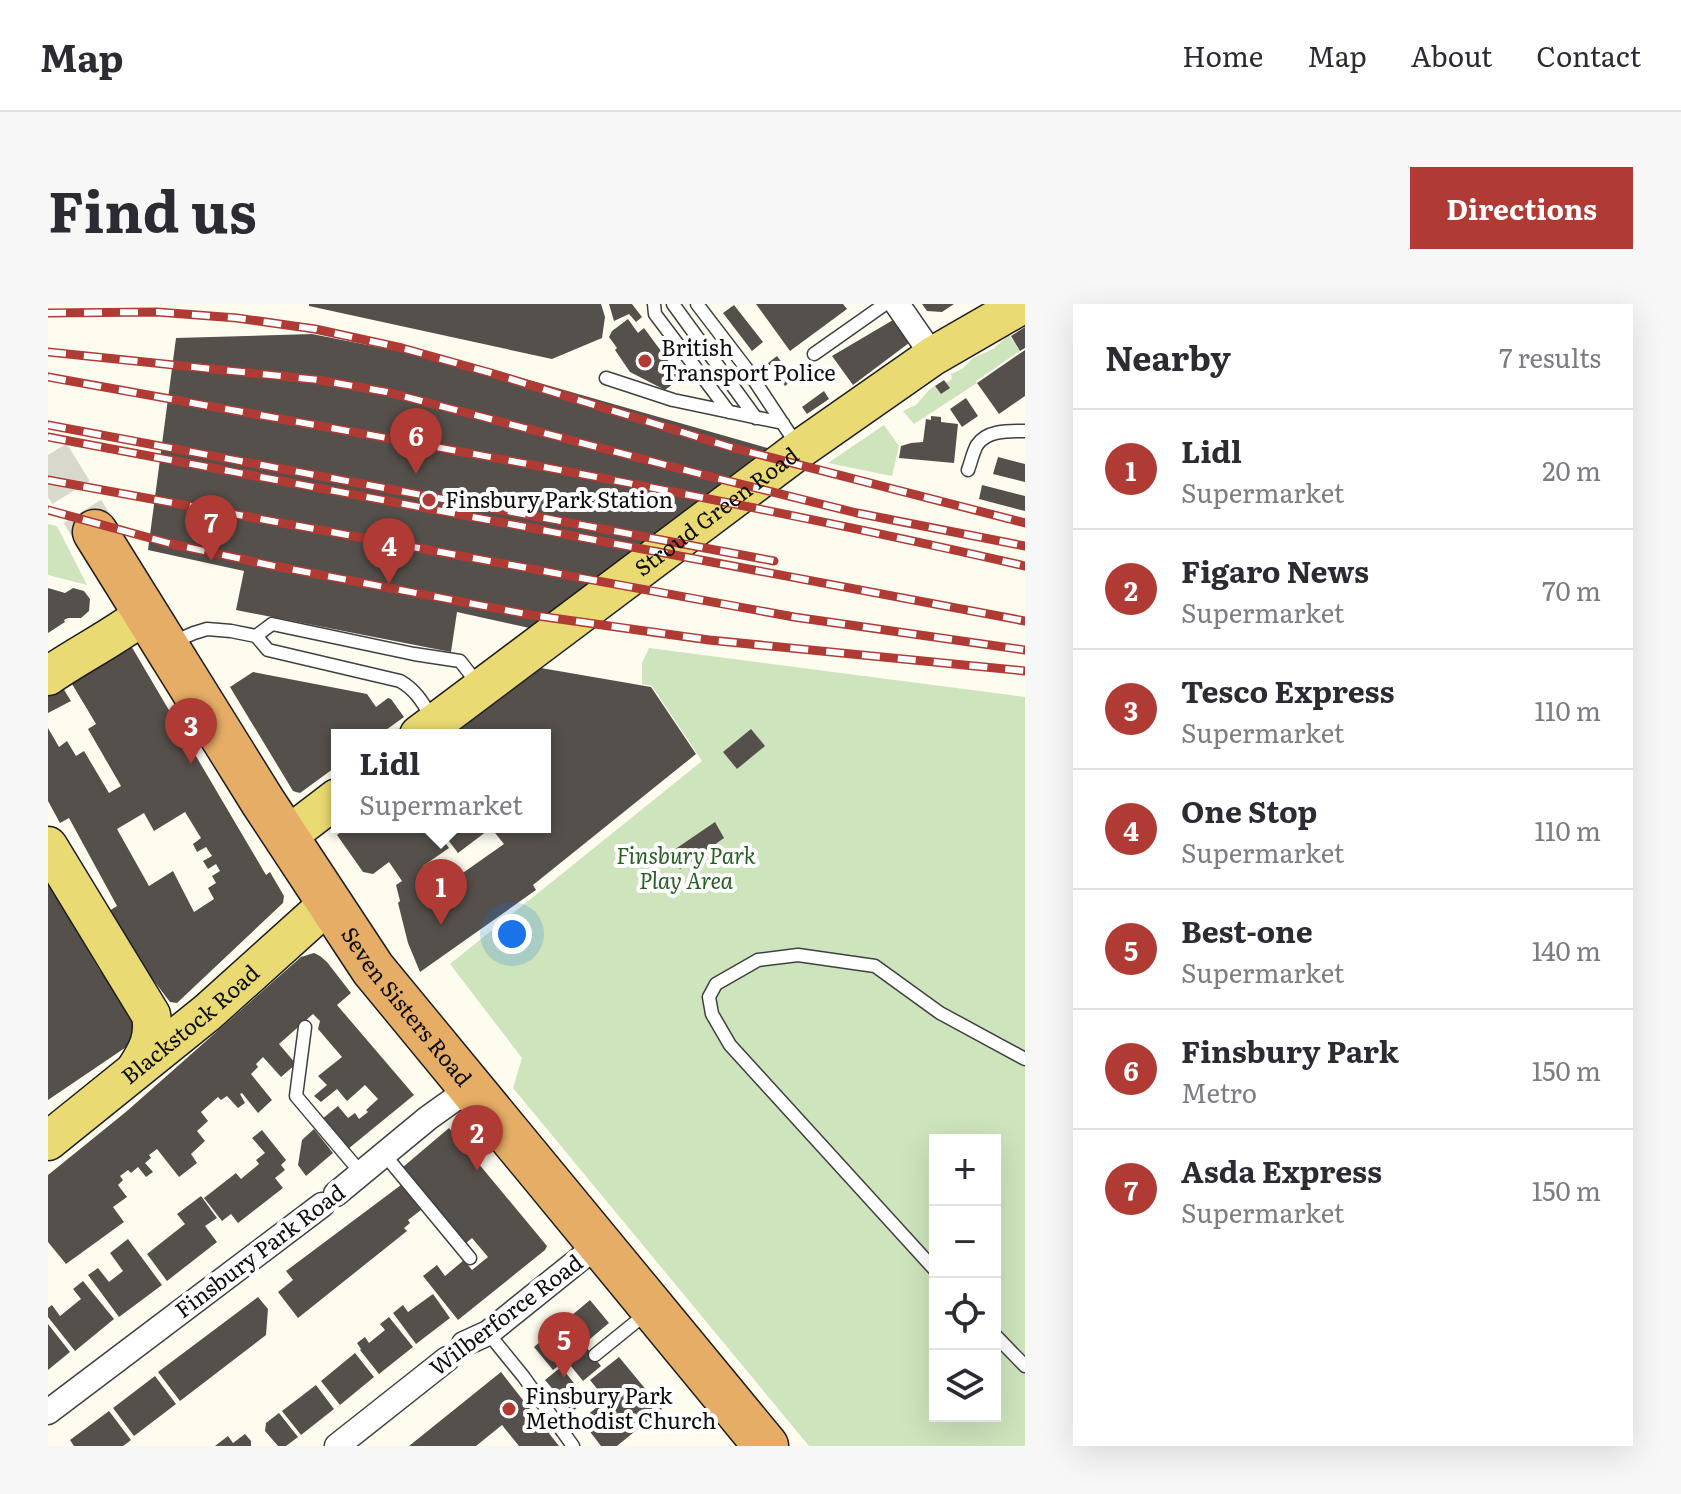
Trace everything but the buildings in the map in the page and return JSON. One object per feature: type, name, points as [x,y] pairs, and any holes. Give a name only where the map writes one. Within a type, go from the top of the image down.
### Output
[{"type":"highway","name":"Seven Sisters Road","points":[[95,532],[286,837],[373,969],[766,1446]]},
{"type":"main road","name":"Stroud Green Road","points":[[426,729],[482,689],[791,436],[1023,304]]},
{"type":"main road","points":[[48,676],[112,638],[156,629]]},
{"type":"main road","points":[[286,837],[331,803]]},
{"type":"main road","points":[[48,846],[151,1015],[153,1034],[150,1045],[133,1074]]},
{"type":"main road","name":"Blackstock Road","points":[[48,1141],[208,1012],[329,903]]},
{"type":"main road","points":[[144,1003],[154,1013],[169,1020],[208,1012]]},
{"type":"street","points":[[897,304],[933,356]]},
{"type":"street","name":"Finsbury Park Road","points":[[48,1412],[362,1174],[428,1118],[470,1088]]},
{"type":"street","name":"Wilberforce Road","points":[[337,1446],[456,1352],[488,1333],[600,1243]]},
{"type":"lane","points":[[654,304],[655,314],[729,412]]},
{"type":"lane","points":[[673,304],[756,418]]},
{"type":"lane","points":[[697,304],[746,368],[791,436]]},
{"type":"lane","points":[[814,354],[885,304]]},
{"type":"lane","points":[[606,378],[673,400],[756,418],[791,436]]},
{"type":"lane","points":[[968,470],[978,443],[990,434],[1025,431]]},
{"type":"lane","points":[[256,636],[272,624],[460,661],[482,689]]},
{"type":"lane","points":[[156,629],[194,633],[207,629],[256,636],[268,650],[400,681],[419,696],[426,729]]},
{"type":"lane","points":[[929,1263],[730,1045],[712,1014],[709,997],[716,984],[758,960],[798,955],[875,966],[940,1013],[1025,1059]]},
{"type":"lane","points":[[305,1027],[296,1096],[362,1174]]},
{"type":"lane","points":[[384,1154],[470,1258]]},
{"type":"lane","points":[[595,1355],[653,1307]]},
{"type":"lane","points":[[488,1333],[573,1446]]},
{"type":"lane","points":[[1001,1341],[1025,1366]]},
{"type":"green space","points":[[1009,335],[1020,351],[977,383],[914,424],[903,411],[916,405],[935,386],[941,394],[946,383],[952,379],[951,374],[962,369],[973,358],[993,349]]},
{"type":"green space","points":[[884,425],[899,446],[892,476],[828,463]]},
{"type":"green space","points":[[48,524],[57,526],[87,585],[48,575]]},
{"type":"green space","name":"Finsbury Park Play Area","points":[[649,648],[1025,697],[1025,1446],[809,1446],[513,1088],[522,1058],[450,964],[702,761],[652,686],[642,684],[642,663]]},
{"type":"tunnel","points":[[48,455],[95,532]]},
{"type":"railway","points":[[48,313],[157,312],[237,318],[315,329],[402,348],[730,447],[1025,523]]},
{"type":"railway","points":[[48,352],[319,380],[387,392],[857,513],[1025,546]]},
{"type":"railway","points":[[48,377],[660,489],[1025,566]]},
{"type":"railway","points":[[48,425],[774,561]]},
{"type":"railway","points":[[48,437],[1025,621]]},
{"type":"railway","points":[[48,480],[794,617],[1025,650]]},
{"type":"railway","points":[[48,510],[172,544],[531,615],[709,640],[1025,671]]},
{"type":"place","name":"British Transport Police","points":[[645,361]]},
{"type":"place","name":"Finsbury Park","points":[[416,474]]},
{"type":"place","name":"Finsbury Park Station","points":[[429,500]]},
{"type":"place","name":"Asda Express","points":[[211,561]]},
{"type":"place","name":"One Stop","points":[[389,584]]},
{"type":"place","name":"Tesco Express","points":[[191,764]]},
{"type":"place","name":"Lidl","points":[[441,925]]},
{"type":"place","name":"Figaro News","points":[[477,1171]]},
{"type":"place","name":"Best-one","points":[[564,1378]]},
{"type":"place","name":"Finsbury Park Methodist Church","points":[[509,1409]]}]
